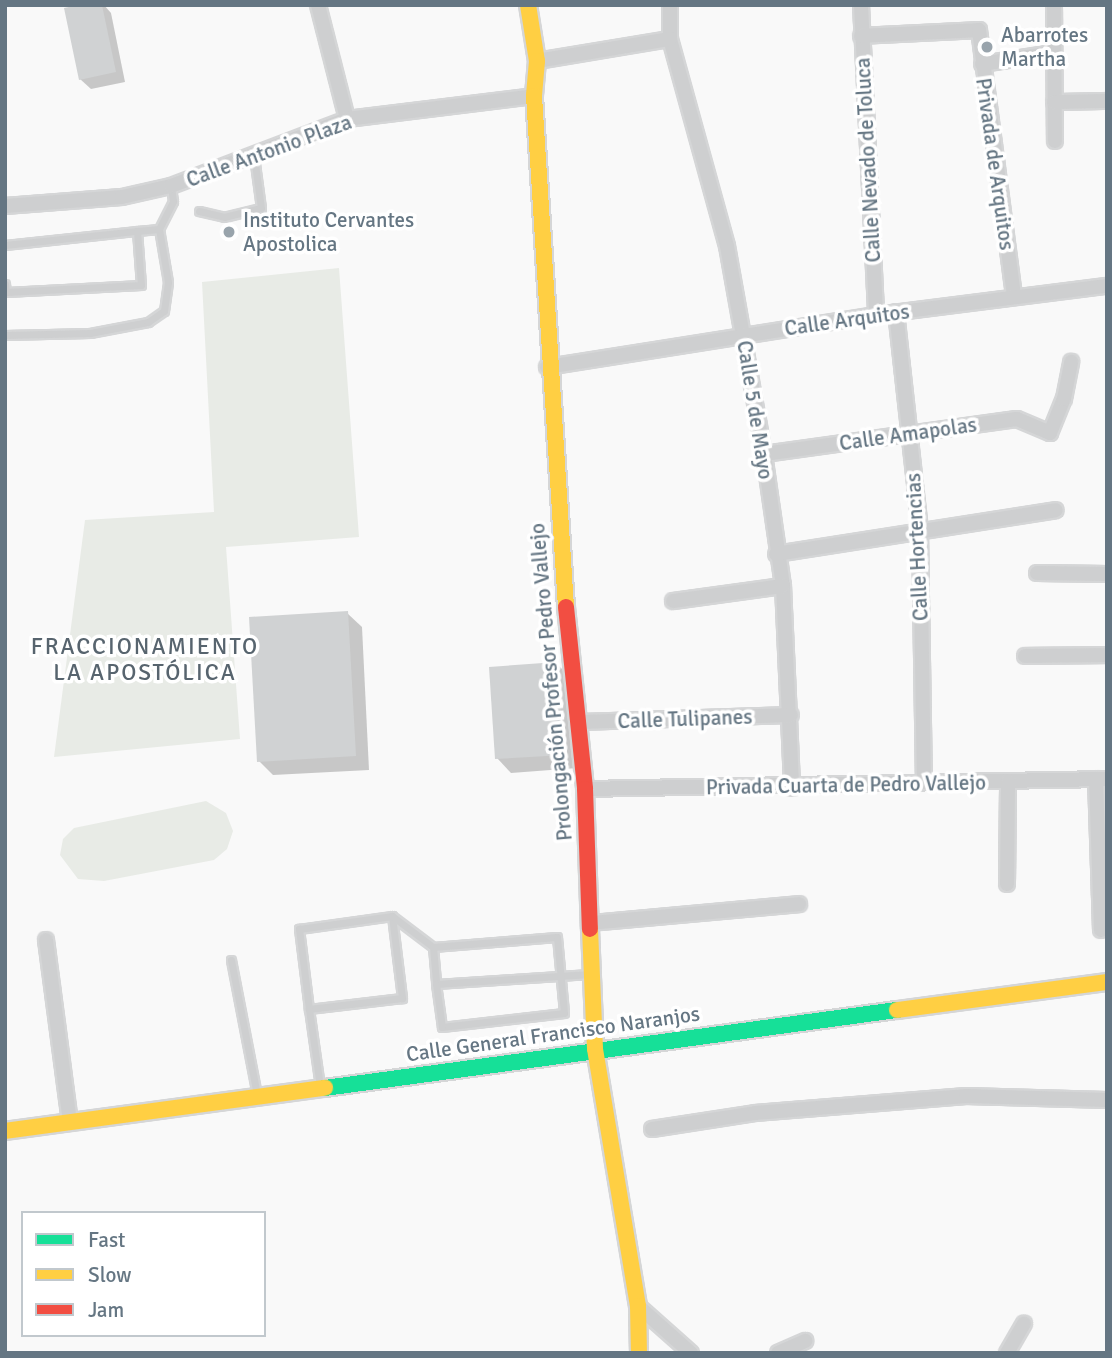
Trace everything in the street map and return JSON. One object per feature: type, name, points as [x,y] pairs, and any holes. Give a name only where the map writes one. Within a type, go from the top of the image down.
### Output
[{"type":"street","points":[[318,5],[347,119]]},
{"type":"street","name":"Prolongación Profesor Pedro Vallejo","points":[[528,5],[537,61],[534,96],[558,535],[580,722],[585,789],[595,1049],[638,1306],[639,1353]]},
{"type":"street","name":"Calle 5 de Mayo","points":[[670,5],[670,40],[727,246],[764,454],[776,554],[783,586],[791,715],[792,788]]},
{"type":"street","name":"Calle Nevado de Toluca","points":[[862,5],[861,36],[876,315]]},
{"type":"street","points":[[1054,5],[1055,141]]},
{"type":"street","name":"Privada de Arquitos","points":[[861,36],[979,30],[1014,297]]},
{"type":"street","points":[[537,61],[670,40]]},
{"type":"street","points":[[982,64],[1053,53]]},
{"type":"street","name":"Calle Antonio Plaza","points":[[5,205],[122,197],[171,186],[347,119],[534,96]]},
{"type":"street","points":[[1054,102],[1107,101]]},
{"type":"street","name":"Calle Arquitos","points":[[547,367],[896,312],[1107,286]]},
{"type":"street","name":"Calle Hortencias","points":[[896,312],[919,531],[924,782]]},
{"type":"street","name":"Calle Amapolas","points":[[764,454],[1017,419],[1050,433],[1064,399],[1071,362]]},
{"type":"street","points":[[776,554],[1056,510]]},
{"type":"street","points":[[1037,573],[1107,574]]},
{"type":"street","points":[[673,601],[783,586]]},
{"type":"street","points":[[1025,656],[1107,655]]},
{"type":"street","name":"Calle Tulipanes","points":[[580,722],[791,715]]},
{"type":"street","points":[[1101,779],[1101,930]]},
{"type":"street","name":"Privada Cuarta de Pedro Vallejo","points":[[585,789],[792,788],[924,782],[1101,779]]},
{"type":"street","points":[[1007,884],[1008,781]]},
{"type":"street","points":[[591,923],[799,904]]},
{"type":"street","points":[[46,940],[70,1122]]},
{"type":"street","name":"Calle General Francisco Naranjos","points":[[5,1131],[320,1086],[1107,982]]},
{"type":"street","points":[[653,1129],[755,1113],[966,1096],[1107,1100]]},
{"type":"street","points":[[638,1306],[691,1353]]},
{"type":"street","points":[[1007,1353],[1024,1324]]},
{"type":"street","points":[[778,1353],[804,1341]]},
{"type":"lane","points":[[199,211],[224,217],[261,208],[254,156]]},
{"type":"lane","points":[[5,335],[90,333],[148,322],[164,310],[168,282],[159,229],[173,201],[171,186]]},
{"type":"lane","points":[[5,245],[159,229]]},
{"type":"lane","points":[[5,284],[6,292],[141,285],[137,231]]},
{"type":"lane","points":[[320,1086],[299,929],[392,916],[433,947],[557,937],[564,1013],[442,1027],[433,947]]},
{"type":"lane","points":[[309,1009],[402,998],[392,916]]},
{"type":"lane","points":[[231,960],[257,1095]]},
{"type":"lane","points":[[436,984],[591,974]]},
{"type":"shaded area","points":[[339,268],[359,537],[226,547],[240,739],[54,757],[85,520],[214,512],[202,282]]},
{"type":"shaded area","points":[[206,801],[226,813],[233,831],[227,849],[214,860],[104,881],[78,879],[60,855],[63,839],[74,828]]},
{"type":"building","points":[[102,5],[116,72],[79,80],[64,8]]},
{"type":"building","points":[[348,611],[356,756],[257,762],[249,617]]},
{"type":"building","points":[[557,662],[564,755],[495,759],[489,667]]},
{"type":"traffic: fast","points":[[325,1088],[897,1010]]},
{"type":"traffic: slow","points":[[528,5],[537,61],[534,96],[566,607]]},
{"type":"traffic: slow","points":[[590,929],[595,1049],[638,1306],[639,1353]]},
{"type":"traffic: slow","points":[[897,1010],[1107,982]]},
{"type":"traffic: slow","points":[[5,1131],[325,1088]]},
{"type":"traffic: jam","points":[[566,607],[585,789],[590,929]]},
{"type":"place","name":"Abarrotes Martha","points":[[987,47]]},
{"type":"place","name":"Instituto Cervantes Apostolica","points":[[229,232]]},
{"type":"district","name":"FRACCIONAMIENTO LA APOSTÓLICA","points":[[145,660]]}]
